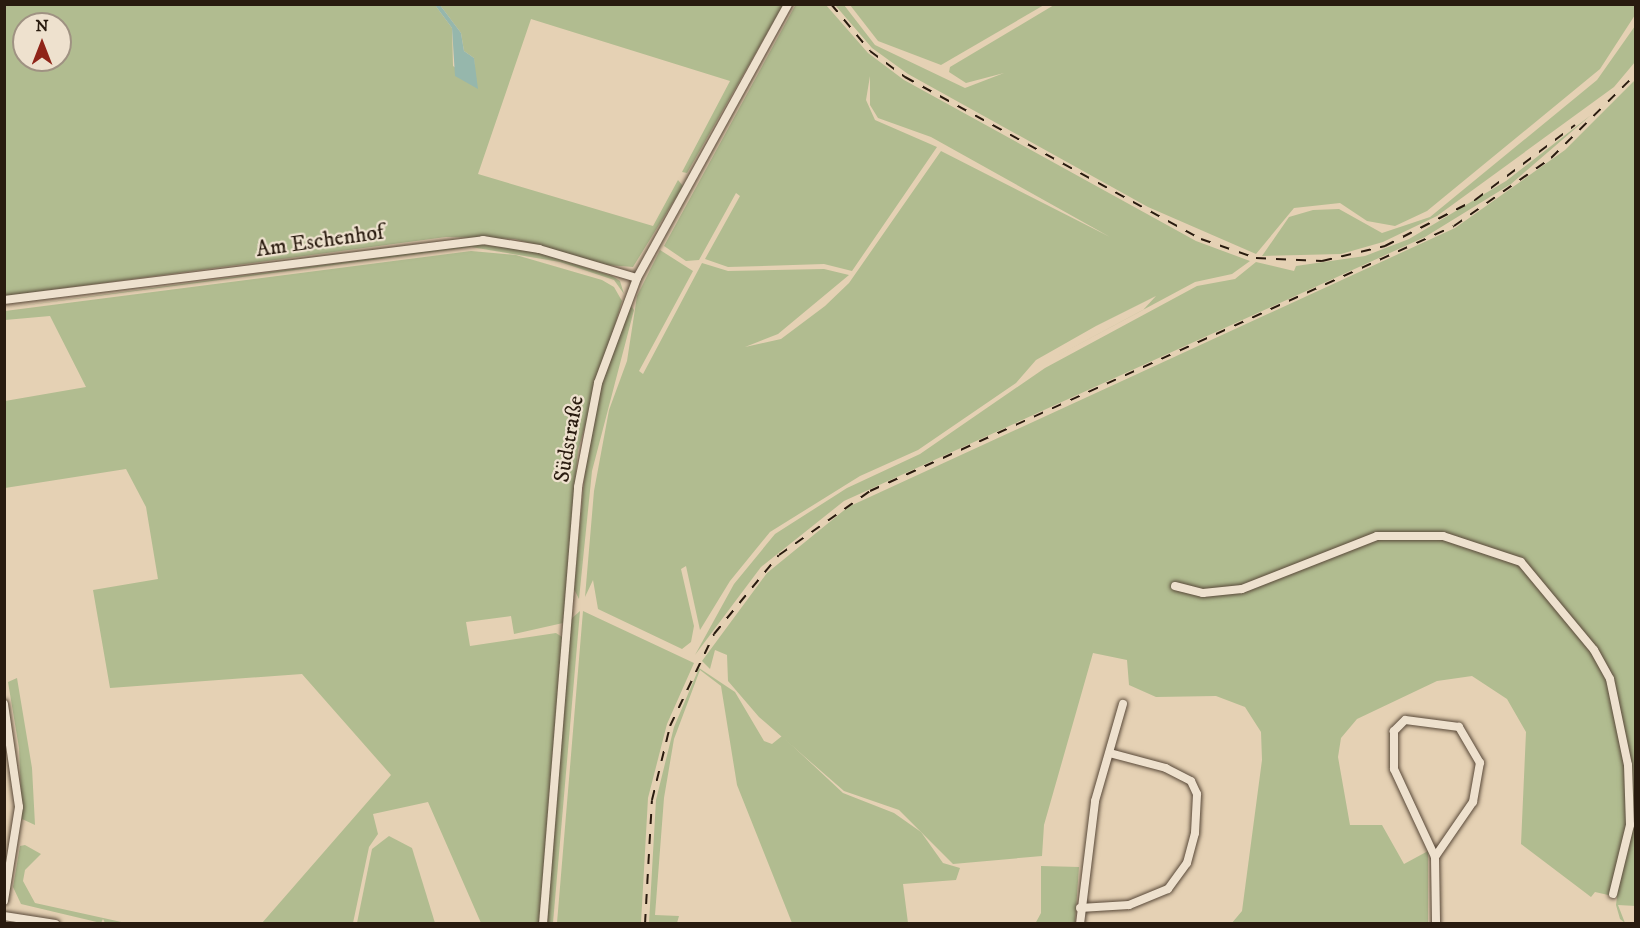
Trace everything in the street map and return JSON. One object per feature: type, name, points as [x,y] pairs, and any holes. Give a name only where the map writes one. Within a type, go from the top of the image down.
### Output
[{"type":"street","name":"Südstraße","points":[[543,924],[583,449],[608,351],[637,278],[788,4]]},
{"type":"street","name":"Am Eschenhof","points":[[4,300],[483,240],[539,249],[637,278]]},
{"type":"street","points":[[1175,586],[1203,593],[1242,589],[1377,536],[1443,536],[1521,562],[1594,650],[1610,679],[1628,765],[1630,825],[1613,894]]},
{"type":"street","points":[[1080,924],[1080,908],[1095,801],[1106,760],[1113,754],[1123,704]]},
{"type":"street","points":[[4,705],[19,807],[4,901]]},
{"type":"street","points":[[1435,857],[1473,802],[1480,763],[1459,727],[1405,720],[1394,731],[1394,769],[1435,857],[1436,924]]},
{"type":"street","points":[[1080,908],[1129,905],[1168,890],[1187,863],[1195,833],[1197,794],[1191,782],[1166,768],[1113,754]]},
{"type":"street","points":[[4,916],[55,924]]},
{"type":"green space","points":[[796,4],[826,5],[868,53],[904,80],[1196,241],[1250,261],[1232,274],[1195,282],[1143,310],[1156,296],[1096,326],[1036,360],[1016,383],[918,450],[860,476],[770,532],[730,581],[700,630],[686,566],[681,569],[694,626],[691,642],[682,649],[598,609],[593,580],[585,597],[594,491],[609,410],[627,361],[637,296],[660,250],[693,271],[639,371],[643,374],[702,263],[728,271],[824,269],[849,275],[778,334],[745,347],[781,339],[825,306],[849,283],[941,151],[1110,237],[931,137],[878,118],[870,105],[870,76],[866,100],[875,120],[937,147],[852,271],[824,264],[728,267],[705,259],[740,196],[736,193],[699,260],[686,261],[664,246]]},
{"type":"green space","points":[[1635,4],[1635,15],[1600,69],[1427,211],[1395,226],[1367,221],[1340,203],[1294,208],[1256,254],[1148,207],[908,74],[872,48],[835,5],[844,5],[875,45],[965,88],[1004,73],[966,83],[949,72],[950,67],[1054,5]]},
{"type":"green space","points":[[5,5],[435,5],[452,28],[453,66],[475,81],[474,58],[464,51],[461,33],[440,5],[783,5],[687,173],[682,172],[730,81],[531,19],[478,174],[653,226],[678,180],[683,186],[633,267],[607,265],[515,239],[446,237],[5,296]]},
{"type":"green space","points":[[850,5],[1044,5],[941,65],[878,41]]},
{"type":"green space","points":[[1635,26],[1635,62],[1614,87],[1437,216],[1383,242],[1341,254],[1262,256],[1289,217],[1313,210],[1339,209],[1382,233],[1430,217],[1597,80]]},
{"type":"green space","points":[[1635,80],[1636,906],[1618,905],[1625,923],[1620,919],[1616,905],[1617,897],[1595,892],[1591,897],[1521,844],[1526,732],[1507,699],[1472,676],[1437,681],[1357,719],[1341,738],[1338,757],[1350,825],[1382,825],[1404,864],[1428,851],[1428,923],[1231,924],[1242,911],[1262,760],[1261,732],[1245,707],[1216,696],[1156,697],[1129,685],[1127,660],[1093,653],[1044,825],[1042,856],[953,864],[899,810],[844,791],[759,717],[728,681],[727,655],[715,650],[710,669],[702,661],[767,573],[848,507],[1455,228],[1565,150]]},
{"type":"green space","points":[[1591,115],[1511,184],[1425,237],[844,501],[761,567],[695,655],[734,584],[775,534],[847,488],[920,454],[1045,368],[1197,286],[1235,279],[1256,262],[1294,271],[1296,266],[1365,256],[1409,239],[1506,181]]},
{"type":"green space","points":[[478,244],[537,252],[612,276],[620,281],[624,294],[614,280],[560,262],[471,247],[5,308]]},
{"type":"green space","points":[[471,251],[516,255],[602,280],[614,287],[622,301],[578,450],[563,623],[514,634],[511,616],[466,622],[470,646],[556,633],[562,637],[539,923],[481,923],[428,802],[373,814],[378,834],[369,847],[353,923],[262,923],[391,775],[302,674],[110,688],[93,590],[158,579],[146,507],[126,469],[5,488],[5,401],[86,387],[50,316],[5,320],[5,311]]},
{"type":"green space","points":[[630,304],[634,310],[592,471],[579,599],[574,589],[587,450],[602,384]]},
{"type":"green space","points":[[580,611],[553,923],[547,924],[571,619]]},
{"type":"green space","points":[[583,611],[694,663],[667,724],[648,798],[641,923],[557,923]]},
{"type":"green space","points":[[699,668],[735,692],[764,741],[772,744],[782,736],[843,793],[894,813],[921,832],[943,863],[960,868],[956,880],[903,884],[908,923],[792,923],[737,785],[721,686],[700,670],[674,739],[664,798],[655,915],[679,916],[677,923],[649,923],[656,800],[674,727]]},
{"type":"green space","points":[[17,678],[32,768],[35,825],[22,819],[19,748],[8,682]]},
{"type":"green space","points":[[389,836],[412,848],[435,923],[357,923],[372,849]]},
{"type":"green space","points":[[25,845],[41,854],[25,870],[23,881],[35,903],[126,923],[105,923],[103,919],[101,923],[21,904],[13,887],[20,846]]},
{"type":"green space","points":[[1041,866],[1079,867],[1075,923],[1035,924],[1041,913]]},
{"type":"water","points":[[435,5],[440,5],[461,33],[464,51],[474,58],[478,89],[455,76],[452,28]]},
{"type":"railway","points":[[831,4],[870,51],[905,77],[1201,239],[1256,258],[1322,261],[1385,246],[1475,200],[1575,125]]},
{"type":"railway","points":[[645,924],[652,800],[670,726],[714,634],[779,555],[870,491],[1454,226],[1551,158],[1636,74]]}]
